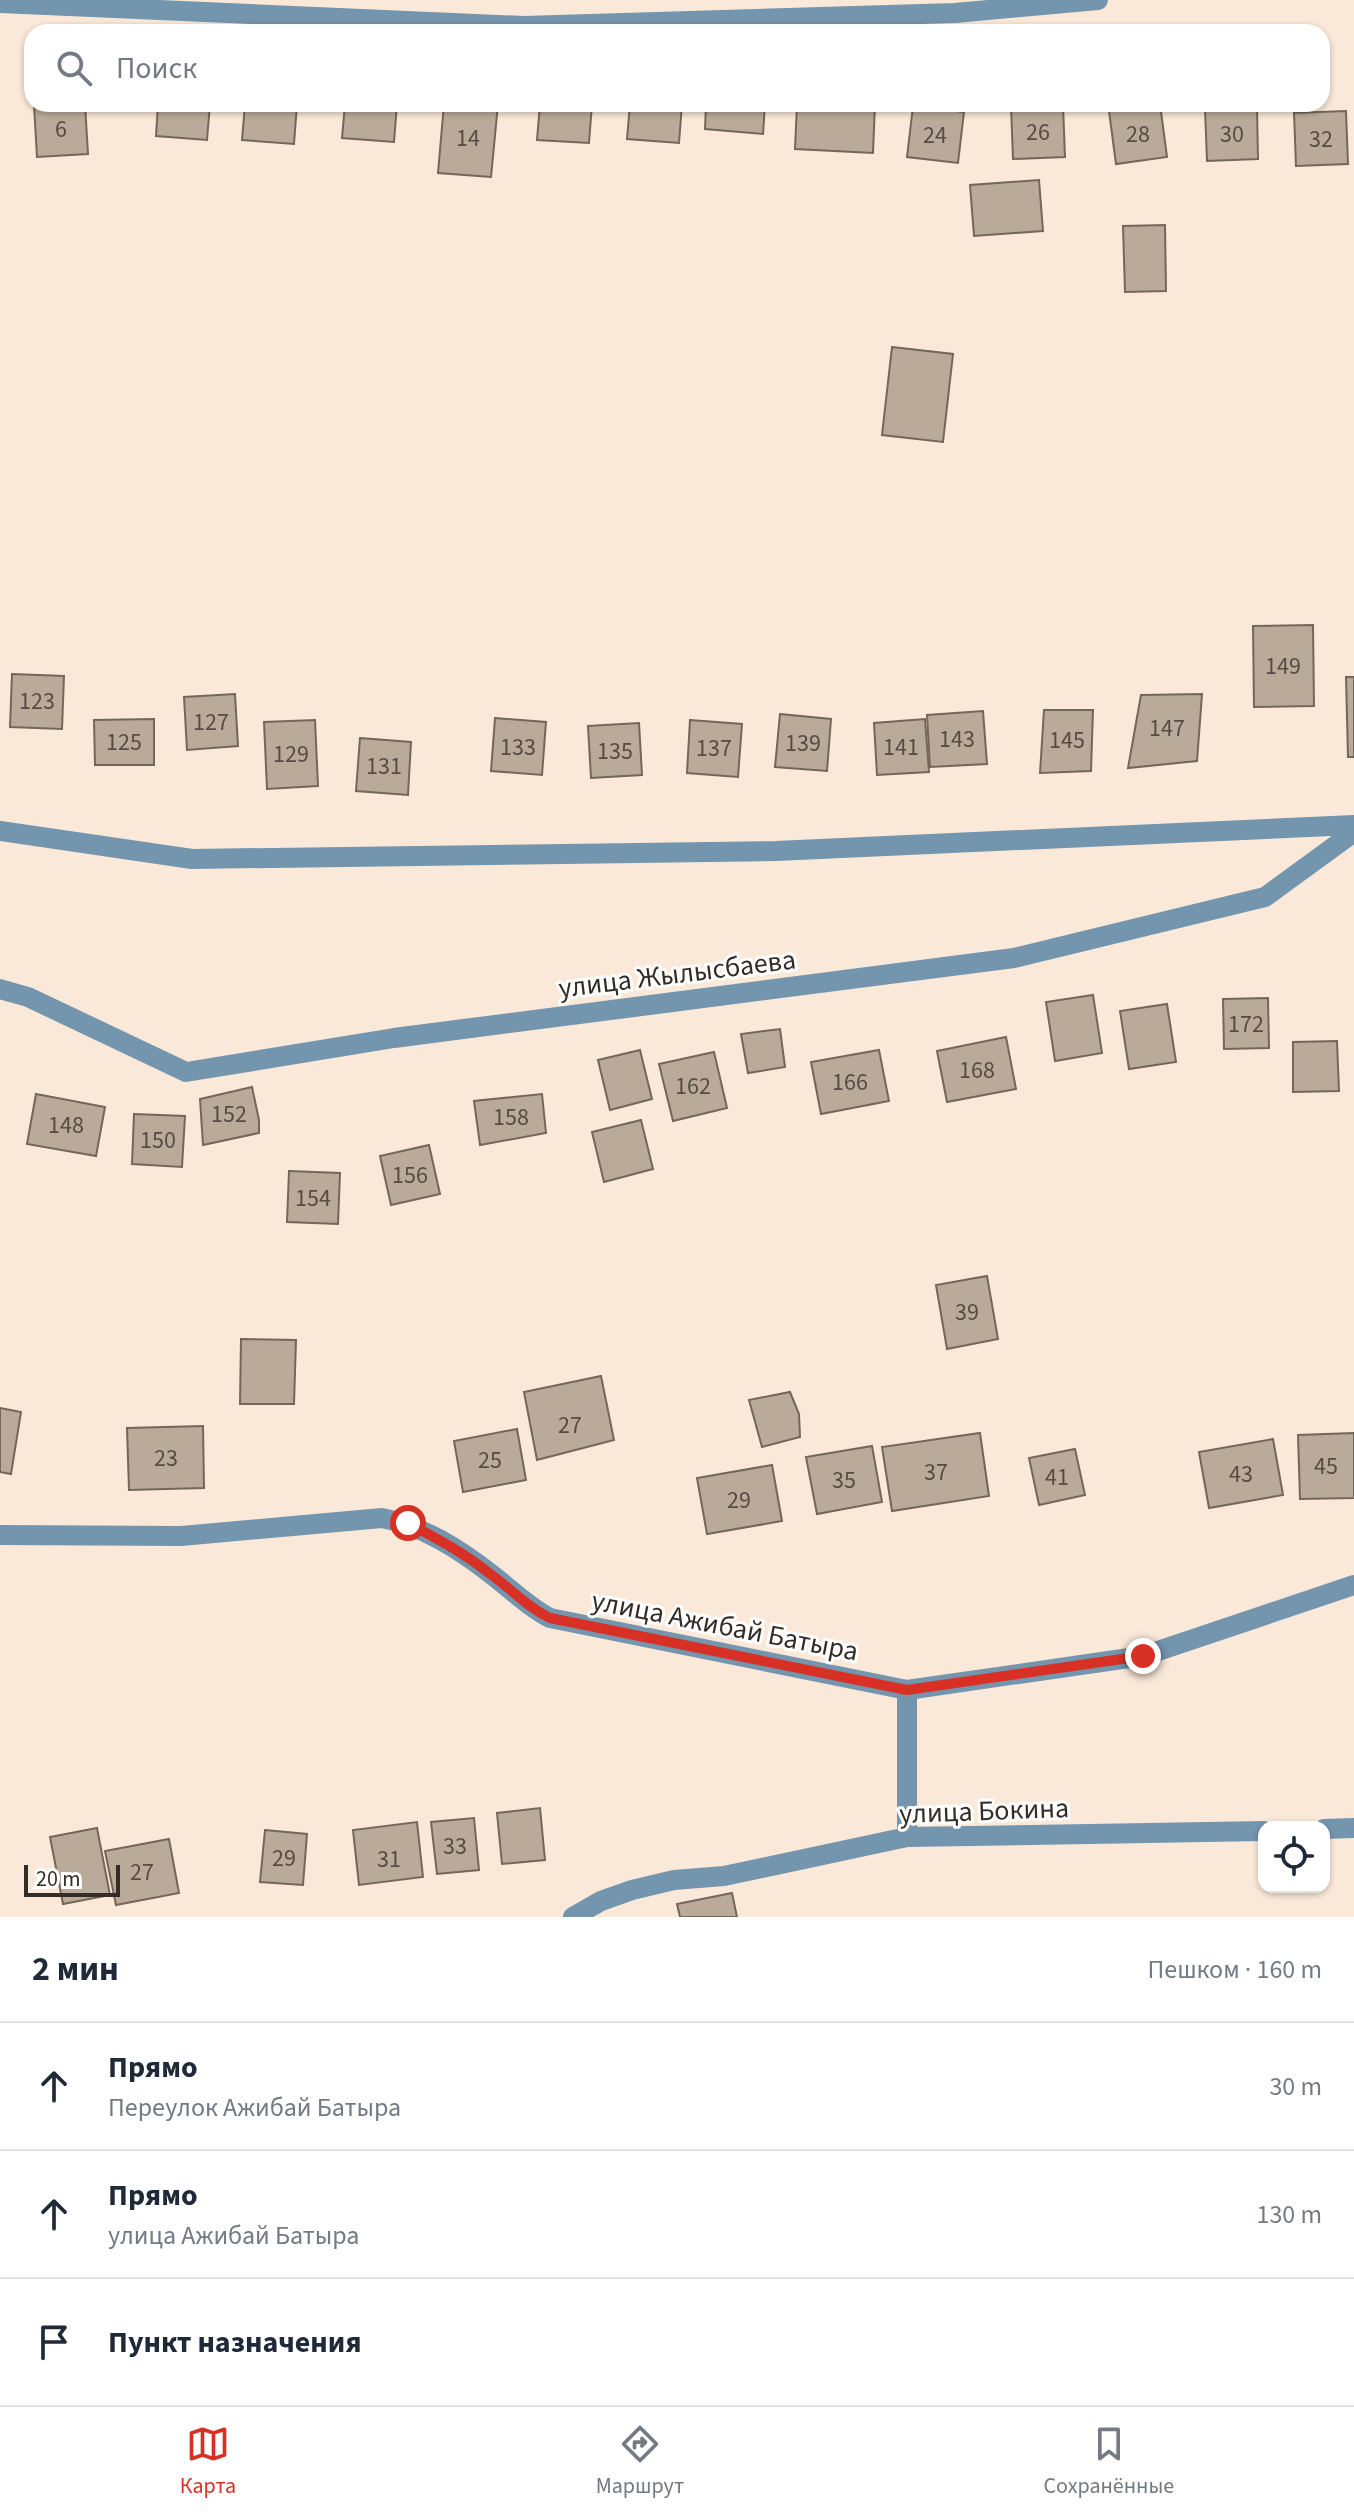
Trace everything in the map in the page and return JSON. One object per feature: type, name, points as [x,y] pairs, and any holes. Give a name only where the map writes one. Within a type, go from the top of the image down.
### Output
[{"type":"street","points":[[590,24],[955,13],[1098,0]]},
{"type":"street","points":[[0,3],[478,24]]},
{"type":"street","points":[[0,831],[192,859],[776,851],[1354,825]]},
{"type":"street","name":"улица Жылысбаева","points":[[0,989],[28,997],[186,1072],[394,1038],[1014,958],[1265,897],[1354,832]]},
{"type":"street","name":"улица Ажибай Батыра","points":[[0,1535],[181,1536],[382,1518],[408,1523],[458,1551],[491,1573],[534,1610],[550,1618],[907,1690],[1143,1656],[1354,1585]]},
{"type":"street","points":[[907,1690],[907,1837]]},
{"type":"street","points":[[1330,1829],[1354,1828]]},
{"type":"street","name":"улица Бокина","points":[[573,1917],[601,1901],[632,1890],[674,1880],[724,1876],[907,1837],[1258,1831]]},
{"type":"building","points":[[1346,111],[1348,164],[1296,166],[1294,113]]},
{"type":"building","points":[[34,112],[85,112],[88,154],[37,157]]},
{"type":"building","points":[[158,112],[209,112],[207,140],[156,136]]},
{"type":"building","points":[[244,112],[296,112],[294,144],[242,140]]},
{"type":"building","points":[[344,112],[396,112],[394,142],[342,138]]},
{"type":"building","points":[[443,112],[497,112],[491,177],[438,173]]},
{"type":"building","points":[[539,112],[591,112],[589,143],[537,140]]},
{"type":"building","points":[[629,112],[681,112],[679,143],[627,139]]},
{"type":"building","points":[[706,112],[764,112],[763,134],[705,129]]},
{"type":"building","points":[[797,112],[875,112],[873,153],[795,149]]},
{"type":"building","points":[[912,112],[964,112],[958,163],[907,157]]},
{"type":"building","points":[[1011,112],[1063,112],[1065,157],[1013,159]]},
{"type":"building","points":[[1109,112],[1161,112],[1167,157],[1116,164]]},
{"type":"building","points":[[1205,112],[1257,112],[1258,159],[1207,161]]},
{"type":"building","points":[[1039,180],[1043,231],[974,236],[970,185]]},
{"type":"building","points":[[1165,225],[1166,291],[1125,292],[1123,226]]},
{"type":"building","points":[[892,347],[953,354],[943,442],[882,435]]},
{"type":"building","points":[[1313,625],[1314,706],[1254,707],[1253,626]]},
{"type":"building","points":[[12,674],[64,676],[62,729],[10,727]]},
{"type":"building","points":[[1346,677],[1354,677],[1354,757],[1348,757]]},
{"type":"building","points":[[235,694],[238,746],[187,750],[184,697]]},
{"type":"building","points":[[1202,694],[1197,761],[1128,768],[1141,695]]},
{"type":"building","points":[[1044,710],[1093,710],[1091,771],[1040,773]]},
{"type":"building","points":[[983,711],[987,764],[930,767],[927,715]]},
{"type":"building","points":[[780,714],[831,719],[827,771],[775,767]]},
{"type":"building","points":[[495,718],[546,722],[542,775],[491,771]]},
{"type":"building","points":[[154,719],[154,765],[95,765],[94,720]]},
{"type":"building","points":[[925,719],[929,772],[877,775],[874,723]]},
{"type":"building","points":[[315,720],[318,786],[267,789],[264,722]]},
{"type":"building","points":[[690,720],[742,724],[738,777],[687,773]]},
{"type":"building","points":[[639,723],[642,775],[591,778],[588,726]]},
{"type":"building","points":[[360,738],[411,742],[408,795],[356,791]]},
{"type":"building","points":[[1093,995],[1102,1053],[1055,1061],[1046,1002]]},
{"type":"building","points":[[1268,998],[1269,1048],[1224,1049],[1223,999]]},
{"type":"building","points":[[1167,1004],[1176,1062],[1129,1069],[1120,1011]]},
{"type":"building","points":[[780,1029],[785,1067],[748,1073],[741,1034]]},
{"type":"building","points":[[1006,1037],[1016,1089],[947,1102],[937,1051]]},
{"type":"building","points":[[1337,1041],[1339,1091],[1293,1092],[1293,1042]]},
{"type":"building","points":[[640,1050],[652,1099],[610,1110],[598,1060]]},
{"type":"building","points":[[879,1050],[889,1101],[821,1114],[811,1062]]},
{"type":"building","points":[[714,1052],[727,1108],[673,1121],[659,1064]]},
{"type":"building","points":[[252,1087],[259,1133],[203,1145],[200,1099]]},
{"type":"building","points":[[36,1094],[105,1107],[96,1156],[27,1144]]},
{"type":"building","points":[[542,1094],[546,1133],[480,1145],[474,1101]]},
{"type":"building","points":[[134,1114],[185,1116],[182,1167],[132,1164]]},
{"type":"building","points":[[641,1120],[653,1169],[604,1182],[592,1132]]},
{"type":"building","points":[[429,1145],[440,1194],[391,1205],[380,1156]]},
{"type":"building","points":[[289,1171],[340,1173],[338,1224],[287,1222]]},
{"type":"building","points":[[987,1276],[998,1339],[947,1349],[936,1285]]},
{"type":"building","points":[[241,1339],[296,1340],[294,1404],[240,1404]]},
{"type":"building","points":[[601,1376],[614,1440],[537,1460],[524,1392]]},
{"type":"building","points":[[790,1392],[799,1414],[800,1437],[762,1447],[749,1400]]},
{"type":"building","points":[[0,1408],[21,1412],[11,1474],[0,1472]]},
{"type":"building","points":[[203,1426],[204,1488],[129,1490],[127,1428]]},
{"type":"building","points":[[517,1429],[526,1480],[463,1492],[454,1441]]},
{"type":"building","points":[[980,1433],[989,1496],[892,1511],[882,1447]]},
{"type":"building","points":[[1354,1433],[1354,1498],[1300,1499],[1298,1435]]},
{"type":"building","points":[[1273,1439],[1283,1495],[1209,1508],[1199,1452]]},
{"type":"building","points":[[872,1446],[882,1502],[817,1514],[806,1457]]},
{"type":"building","points":[[1075,1449],[1085,1495],[1039,1505],[1029,1458]]},
{"type":"building","points":[[772,1465],[782,1521],[707,1534],[697,1478]]},
{"type":"building","points":[[540,1808],[545,1860],[502,1864],[497,1813]]},
{"type":"building","points":[[474,1818],[479,1870],[437,1874],[431,1822]]},
{"type":"building","points":[[417,1822],[423,1877],[359,1885],[353,1830]]},
{"type":"building","points":[[97,1828],[110,1895],[63,1904],[50,1837]]},
{"type":"building","points":[[265,1830],[307,1834],[303,1885],[260,1882]]},
{"type":"building","points":[[169,1839],[179,1893],[116,1905],[105,1851]]},
{"type":"building","points":[[732,1893],[737,1917],[680,1917],[677,1904]]},
{"type":"route","points":[[408,1523],[491,1573],[534,1610],[550,1618],[907,1690],[1143,1656]]}]
